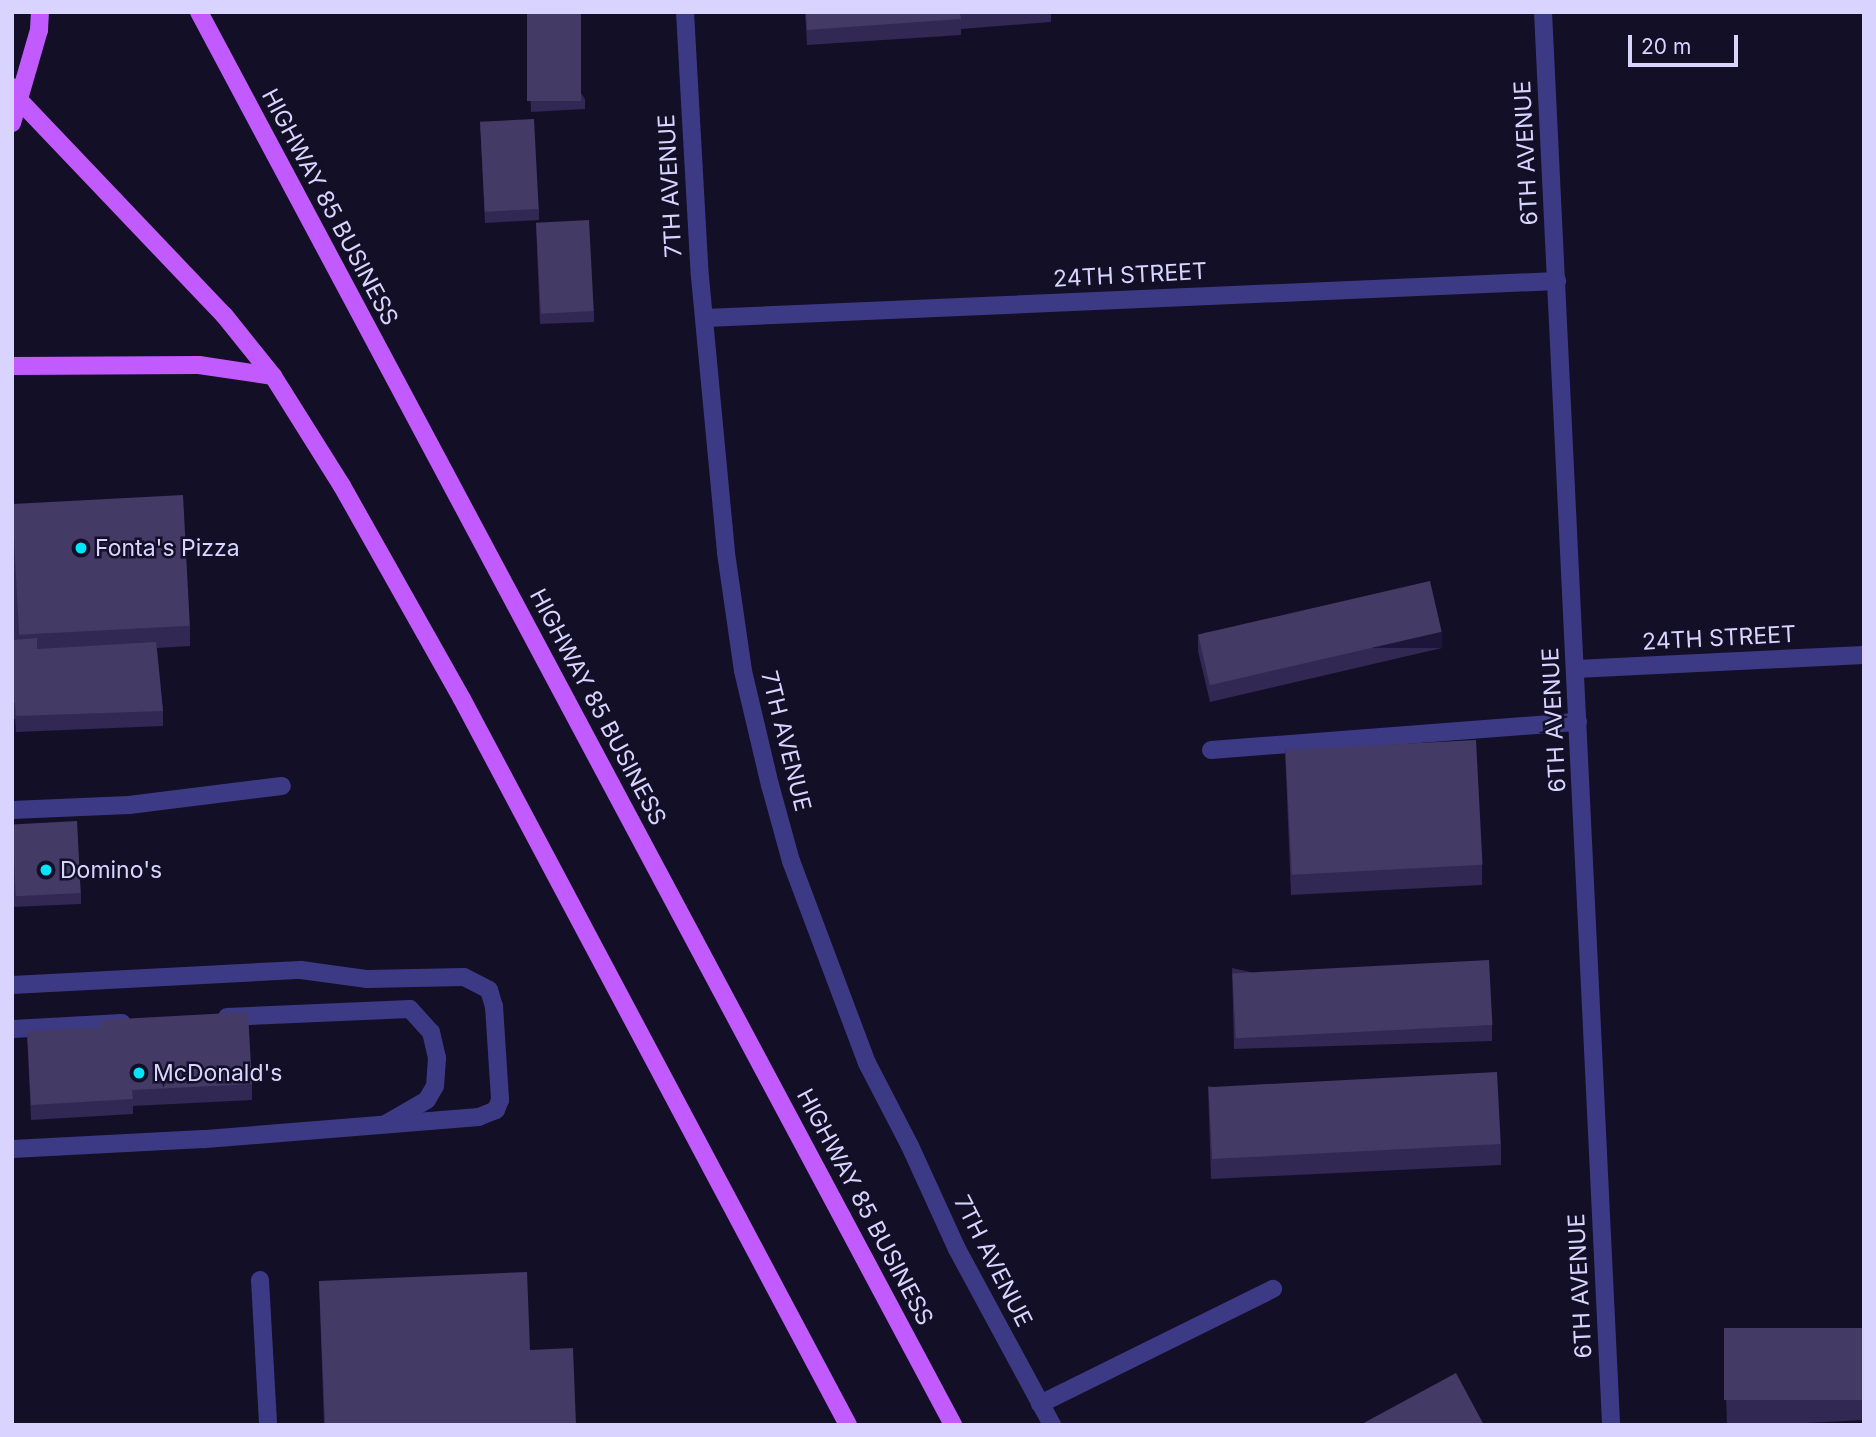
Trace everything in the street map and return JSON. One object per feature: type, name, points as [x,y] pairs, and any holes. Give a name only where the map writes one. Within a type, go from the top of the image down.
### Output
[{"type":"main road","points":[[12,123],[16,94],[40,12]]},
{"type":"main road","name":"HIGHWAY 85 BUSINESS","points":[[199,12],[953,1425]]},
{"type":"main road","points":[[16,94],[224,315],[273,376],[342,486],[462,699],[848,1425]]},
{"type":"main road","points":[[12,366],[199,365],[273,376]]},
{"type":"street","name":"7TH AVENUE","points":[[685,12],[705,318],[726,553],[743,671],[792,861],[867,1063],[910,1146],[957,1249],[1052,1425]]},
{"type":"street","name":"6TH AVENUE","points":[[1543,12],[1611,1425]]},
{"type":"street","name":"24TH STREET","points":[[705,318],[1558,281]]},
{"type":"street","name":"24TH STREET","points":[[1576,669],[1864,655]]},
{"type":"street","points":[[1211,750],[1578,722]]},
{"type":"street","points":[[12,810],[129,805],[282,786]]},
{"type":"street","points":[[12,985],[302,970],[368,979],[464,978],[489,990],[494,1006],[500,1100],[496,1110],[479,1117],[381,1126],[12,1149]]},
{"type":"street","points":[[215,1018],[410,1009],[431,1032],[437,1058],[435,1086],[428,1100],[381,1126]]},
{"type":"street","points":[[12,1030],[134,1022]]},
{"type":"street","points":[[260,1280],[268,1425]]},
{"type":"street","points":[[1041,1404],[1273,1289]]},
{"type":"building","points":[[527,12],[581,12],[581,101],[527,101]]},
{"type":"building","points":[[806,12],[969,12],[960,13],[961,19],[807,30]]},
{"type":"building","points":[[534,119],[539,209],[485,212],[480,122]]},
{"type":"building","points":[[589,220],[594,311],[541,314],[536,223]]},
{"type":"building","points":[[183,495],[190,626],[19,635],[12,504]]},
{"type":"building","points":[[1430,581],[1442,632],[1210,685],[1198,635]]},
{"type":"building","points":[[37,638],[37,649],[156,642],[163,711],[16,716],[15,703],[12,704],[12,640]]},
{"type":"building","points":[[1476,740],[1483,865],[1292,875],[1285,750]]},
{"type":"building","name":"Domino's","points":[[77,821],[81,893],[16,896],[12,824]]},
{"type":"building","points":[[1489,960],[1492,1025],[1236,1038],[1232,973]]},
{"type":"building","name":"McDonald's","points":[[248,1012],[252,1084],[132,1090],[133,1099],[31,1105],[27,1031],[101,1027],[101,1020]]},
{"type":"building","points":[[1497,1072],[1501,1144],[1212,1159],[1208,1087]]},
{"type":"building","points":[[527,1272],[530,1350],[573,1348],[576,1425],[325,1425],[319,1281]]},
{"type":"building","points":[[1724,1328],[1864,1328],[1864,1400],[1724,1400]]},
{"type":"building","points":[[1456,1373],[1484,1425],[1360,1425]]},
{"type":"place","name":"Fonta's Pizza","points":[[81,548]]},
{"type":"place","name":"Domino's","points":[[46,870]]},
{"type":"place","name":"McDonald's","points":[[139,1073]]}]
